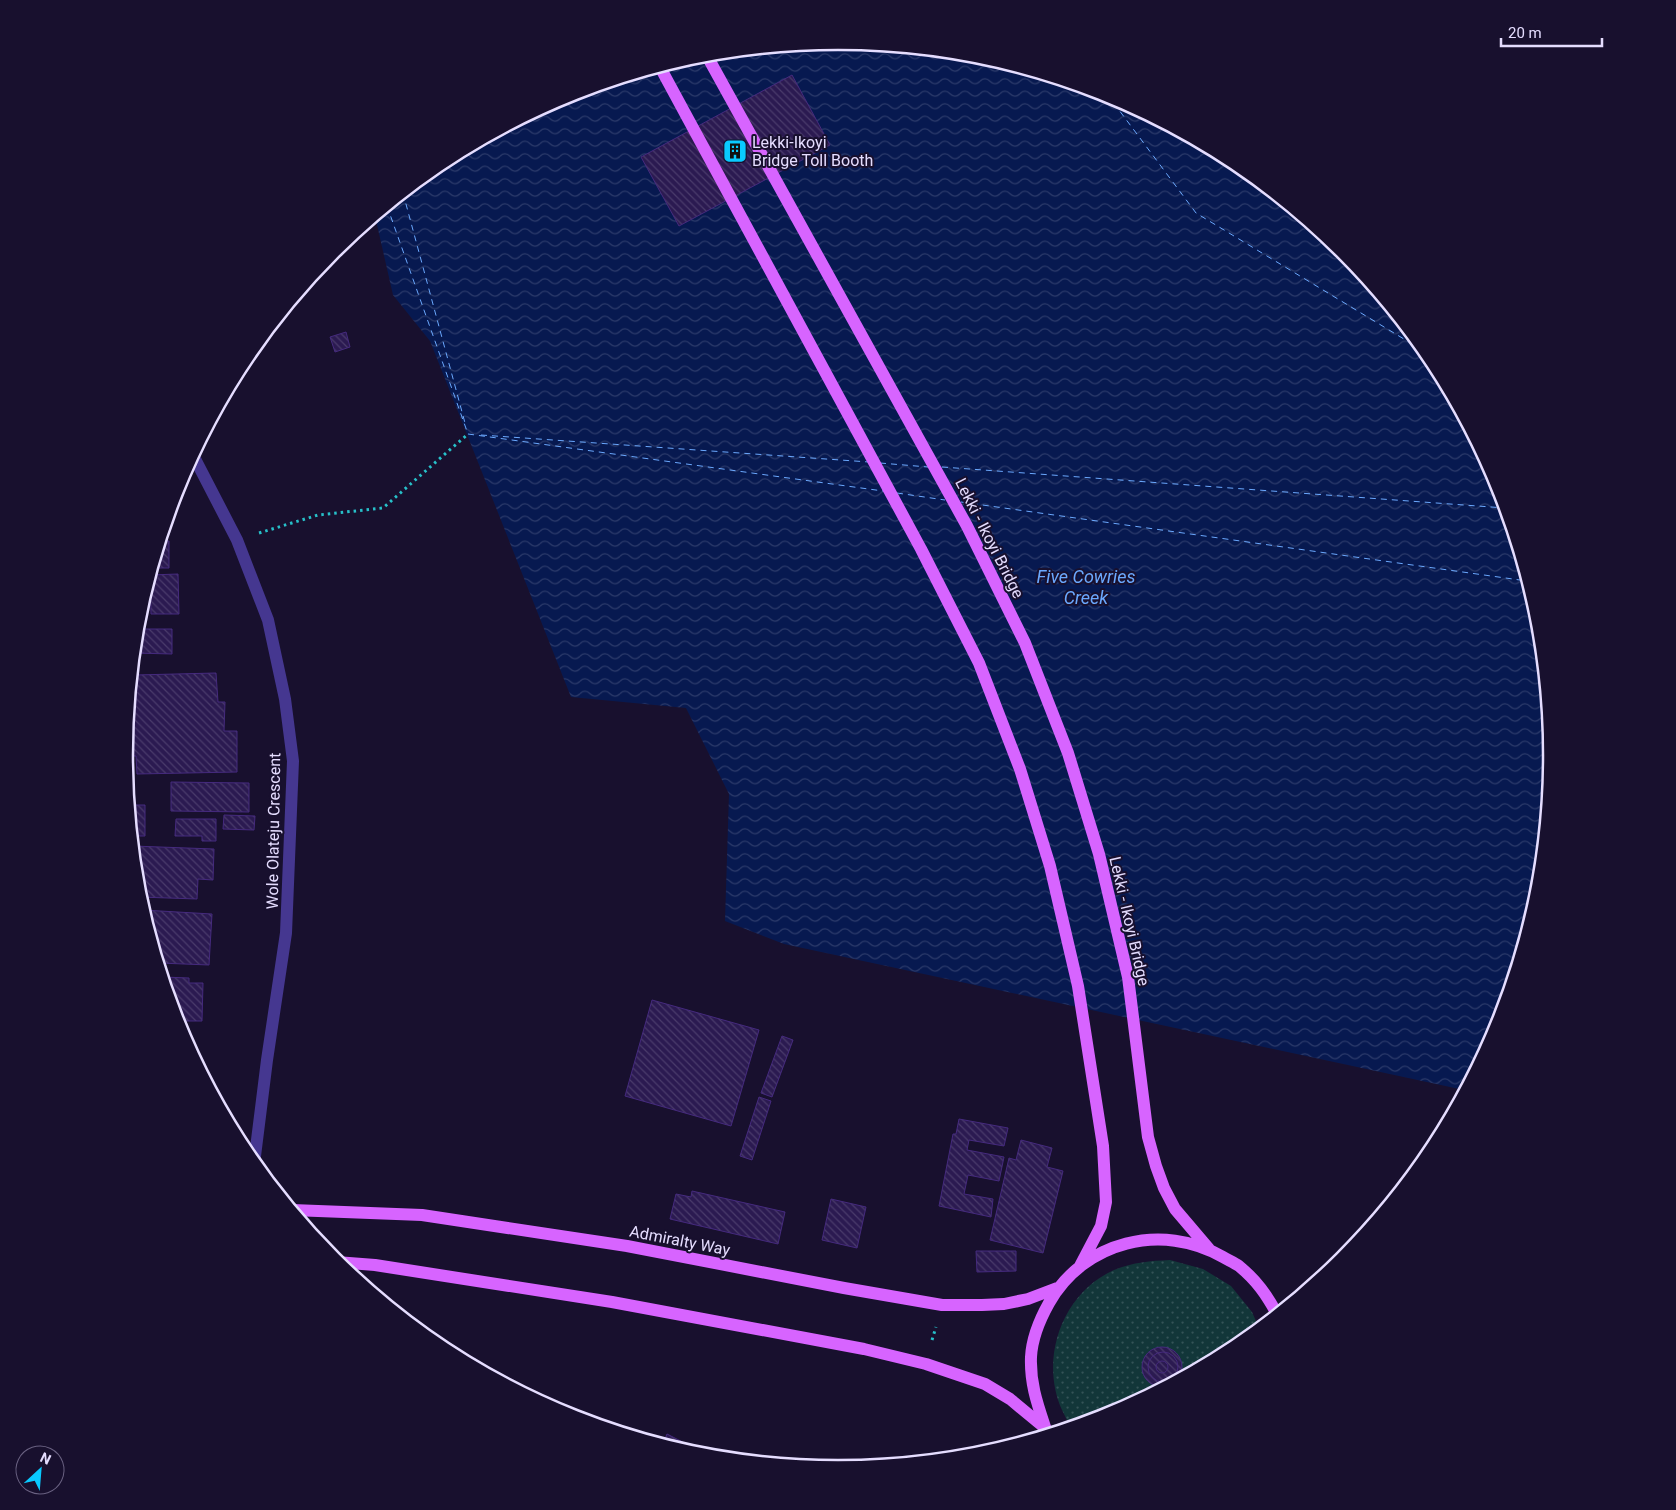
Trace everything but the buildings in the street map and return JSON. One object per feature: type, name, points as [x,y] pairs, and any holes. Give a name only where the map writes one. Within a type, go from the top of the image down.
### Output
[{"type":"main road","name":"Lekki - Ikoyi Bridge","points":[[711,62],[966,526],[1025,643],[1068,753],[1099,854],[1128,977],[1148,1137],[1156,1166],[1164,1188],[1175,1209],[1209,1249]]},
{"type":"main road","points":[[663,72],[921,550],[979,663],[1020,770],[1050,866],[1078,986],[1103,1146],[1106,1202],[1101,1226],[1080,1266]]},
{"type":"main road","name":"Admiralty Way","points":[[300,1210],[431,1217],[626,1246],[942,1305],[982,1306],[1004,1304],[1028,1299],[1057,1288]]},
{"type":"main road","points":[[1046,1428],[1033,1393],[1031,1356],[1039,1320],[1057,1288],[1080,1266],[1109,1248],[1142,1240],[1176,1240],[1209,1249],[1238,1266],[1263,1290],[1273,1309]]},
{"type":"main road","points":[[349,1263],[375,1265],[612,1302],[864,1348],[926,1364],[984,1384],[1010,1399],[1045,1429]]},
{"type":"street","name":"Wole Olateju Crescent","points":[[197,463],[237,540],[268,620],[285,699],[293,761],[286,933],[256,1152]]},
{"type":"path","points":[[237,540],[318,515],[383,508],[468,434]]},
{"type":"green space","points":[[1170,1260],[1203,1269],[1231,1286],[1252,1312],[1256,1322],[1190,1366],[1150,1387],[1068,1422],[1055,1390],[1053,1370],[1055,1349],[1060,1330],[1069,1311],[1081,1294],[1096,1281],[1114,1270],[1142,1262]]},
{"type":"water","name":"Five Cowries Creek","points":[[838,50],[884,52],[930,56],[1020,74],[1065,87],[1150,123],[1191,144],[1267,196],[1337,256],[1368,290],[1424,363],[1449,403],[1470,443],[1506,528],[1529,617],[1537,663],[1543,755],[1537,847],[1519,937],[1506,982],[1489,1025],[1459,1089],[784,944],[725,921],[729,794],[686,708],[571,697],[430,341],[393,295],[376,222],[446,169],[485,144],[526,123],[611,87],[656,74],[746,56]]},
{"type":"ferry route","points":[[1118,108],[1196,213],[1409,342]]},
{"type":"ferry route","points":[[405,199],[465,423]]},
{"type":"ferry route","points":[[389,212],[468,434],[883,491]]},
{"type":"ferry route","points":[[481,435],[869,462]]},
{"type":"ferry route","points":[[880,463],[928,467]]},
{"type":"ferry route","points":[[942,467],[1498,507]]},
{"type":"ferry route","points":[[897,493],[945,500]]},
{"type":"ferry route","points":[[961,502],[1521,580]]},
{"type":"place","name":"Lekki-Ikoyi Bridge Toll Booth","points":[[735,151]]}]
